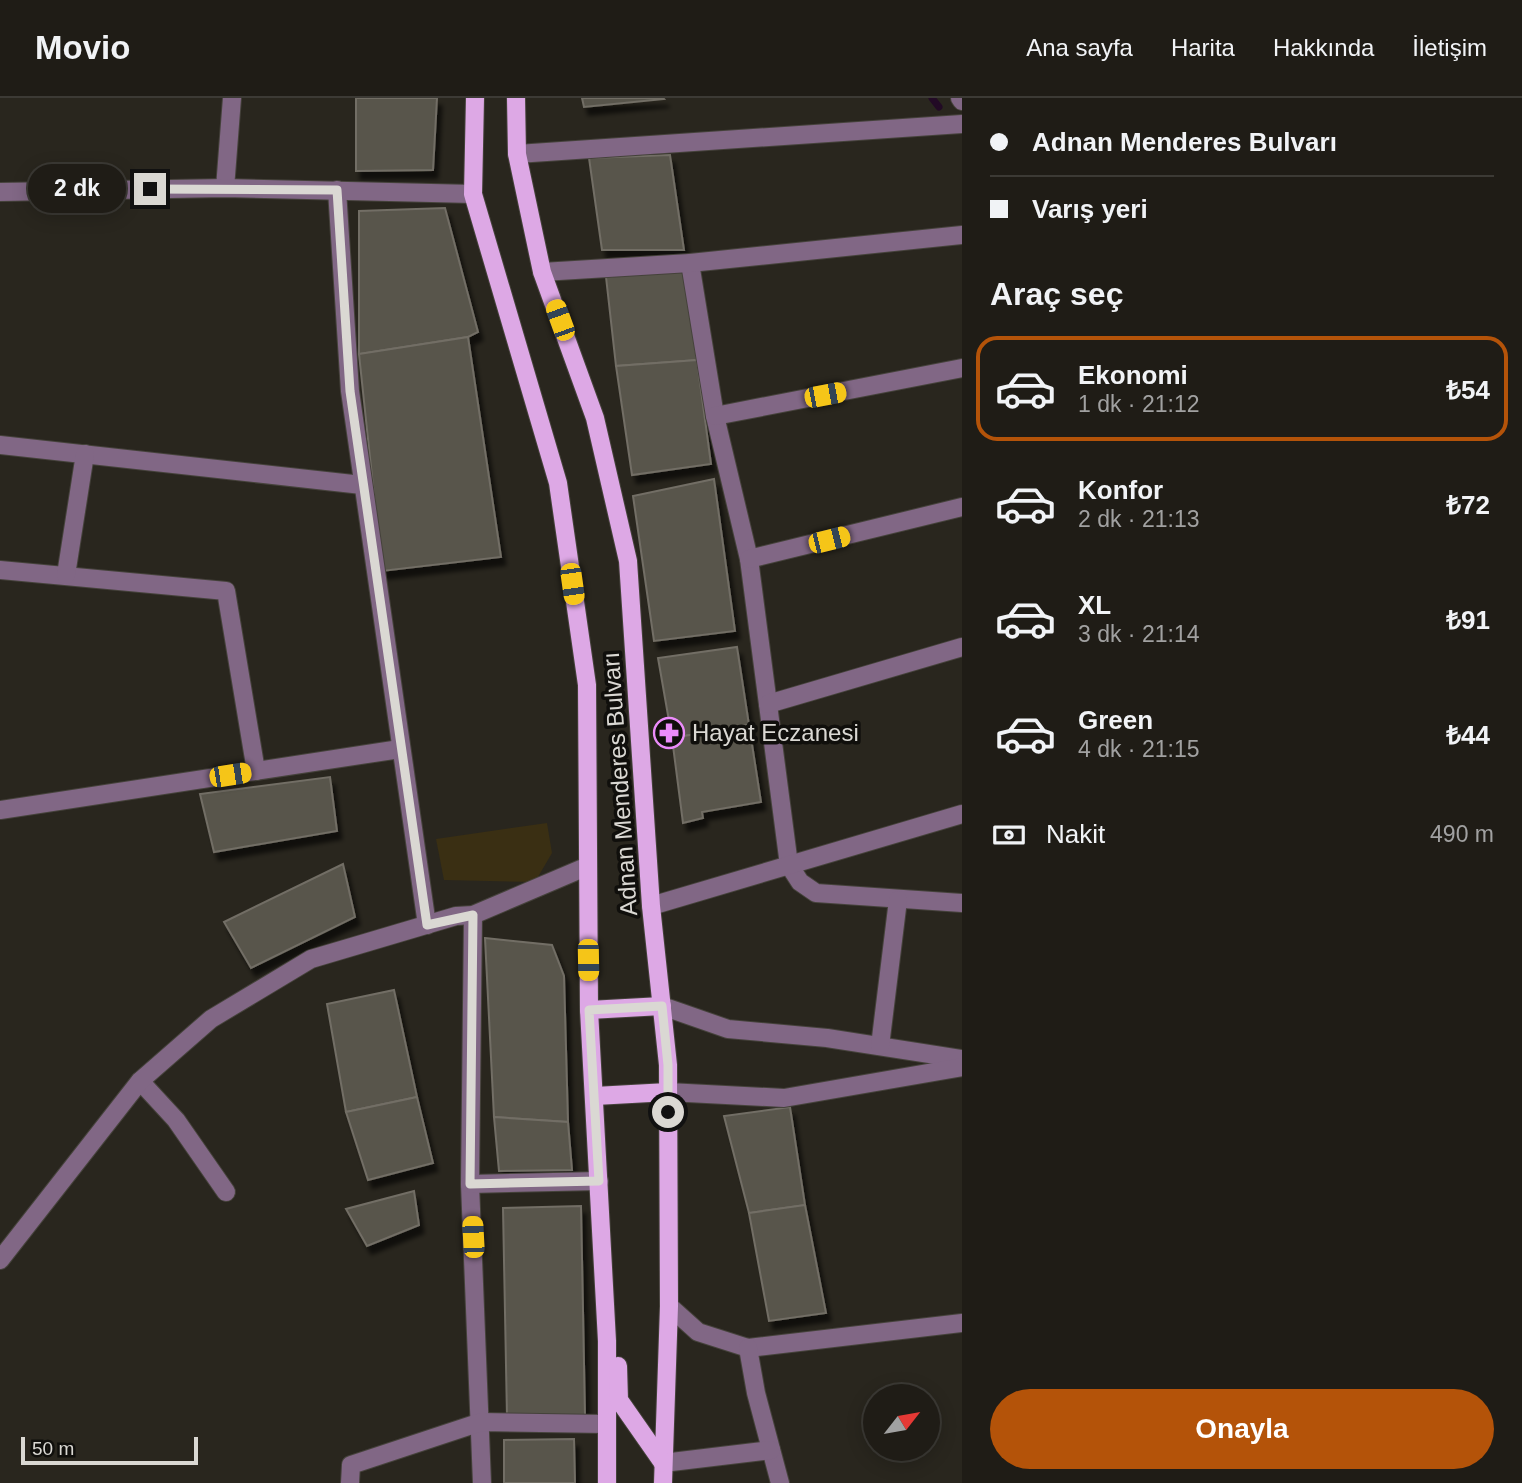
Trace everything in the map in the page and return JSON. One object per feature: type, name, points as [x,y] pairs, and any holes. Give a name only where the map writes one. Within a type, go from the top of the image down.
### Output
[{"type":"main road","name":"Adnan Menderes Bulvarı","points":[[475,98],[473,194],[558,484],[587,685],[589,1010],[604,1277],[607,1483]]},
{"type":"main road","name":"Adnan Menderes Bulvarı","points":[[516,98],[517,154],[542,272],[596,418],[628,561],[651,906],[668,1065],[668,1306],[663,1483]]},
{"type":"main road","points":[[589,1010],[662,1006]]},
{"type":"main road","points":[[595,1096],[668,1092]]},
{"type":"main road","points":[[604,1277],[618,1324],[619,1400],[663,1463]]},
{"type":"street","points":[[225,188],[232,98]]},
{"type":"street","points":[[517,154],[962,124]]},
{"type":"street","points":[[0,192],[225,188],[473,194]]},
{"type":"street","points":[[337,190],[350,391],[427,925]]},
{"type":"street","points":[[542,272],[690,263],[962,235]]},
{"type":"street","points":[[690,263],[715,416],[749,559],[789,865],[800,883],[816,893],[962,903]]},
{"type":"street","points":[[715,416],[962,368]]},
{"type":"street","points":[[0,445],[362,485]]},
{"type":"street","points":[[66,575],[85,454]]},
{"type":"street","points":[[749,559],[962,507]]},
{"type":"street","points":[[0,570],[226,592],[256,771]]},
{"type":"street","points":[[768,704],[962,647]]},
{"type":"street","points":[[0,810],[400,749]]},
{"type":"street","points":[[651,906],[962,814]]},
{"type":"street","points":[[0,1260],[140,1081],[211,1019],[311,959],[427,925],[473,915],[587,866]]},
{"type":"street","points":[[880,1046],[898,900]]},
{"type":"street","points":[[473,915],[470,1184],[482,1483]]},
{"type":"street","points":[[662,1006],[728,1029],[880,1046],[962,1059]]},
{"type":"street","points":[[668,1092],[784,1098],[962,1067]]},
{"type":"street","points":[[140,1081],[176,1120],[226,1192]]},
{"type":"street","points":[[470,1184],[599,1181]]},
{"type":"street","points":[[668,1306],[698,1332],[748,1348],[962,1323]]},
{"type":"street","points":[[748,1348],[755,1392],[780,1483]]},
{"type":"street","points":[[350,1483],[351,1465],[481,1422],[606,1424]]},
{"type":"street","points":[[663,1463],[772,1450]]},
{"type":"shaded area","points":[[547,823],[552,853],[535,882],[444,880],[436,839]]},
{"type":"building","points":[[356,98],[437,98],[433,170],[356,171]]},
{"type":"building","points":[[582,98],[663,98],[664,99],[584,107]]},
{"type":"building","points":[[670,155],[684,250],[602,250],[589,158]]},
{"type":"building","points":[[445,208],[478,332],[468,337],[359,354],[359,211]]},
{"type":"building","points":[[684,268],[697,360],[616,366],[606,277]]},
{"type":"building","points":[[468,337],[501,557],[382,571],[359,354]]},
{"type":"building","points":[[697,360],[711,464],[632,475],[616,366]]},
{"type":"building","points":[[714,479],[735,631],[654,641],[633,496]]},
{"type":"building","points":[[737,647],[749,725],[672,738],[658,658]]},
{"type":"building","points":[[749,725],[761,802],[702,812],[703,818],[683,823],[672,738]]},
{"type":"building","points":[[330,777],[337,831],[214,852],[200,794]]},
{"type":"building","points":[[343,864],[355,917],[251,968],[224,922]]},
{"type":"building","points":[[485,938],[552,945],[564,976],[568,1122],[494,1117]]},
{"type":"building","points":[[394,990],[417,1097],[346,1112],[327,1004]]},
{"type":"building","points":[[417,1097],[433,1163],[368,1180],[346,1112]]},
{"type":"building","points":[[790,1107],[805,1205],[749,1213],[724,1116]]},
{"type":"building","points":[[494,1117],[568,1122],[572,1170],[499,1171]]},
{"type":"building","points":[[414,1191],[419,1225],[367,1246],[346,1209]]},
{"type":"building","points":[[805,1205],[826,1313],[769,1321],[749,1213]]},
{"type":"building","points":[[581,1206],[585,1416],[507,1417],[503,1208]]},
{"type":"building","points":[[574,1439],[575,1483],[504,1483],[504,1440]]},
{"type":"waterway","points":[[932,98],[939,107]]},
{"type":"place","name":"Hayat Eczanesi","points":[[669,733]]},
{"type":"route","points":[[150,189],[337,190],[350,391],[377,595],[427,925],[456,916],[473,915],[470,1184],[599,1181],[589,1010],[662,1006],[668,1065],[668,1112]]}]
